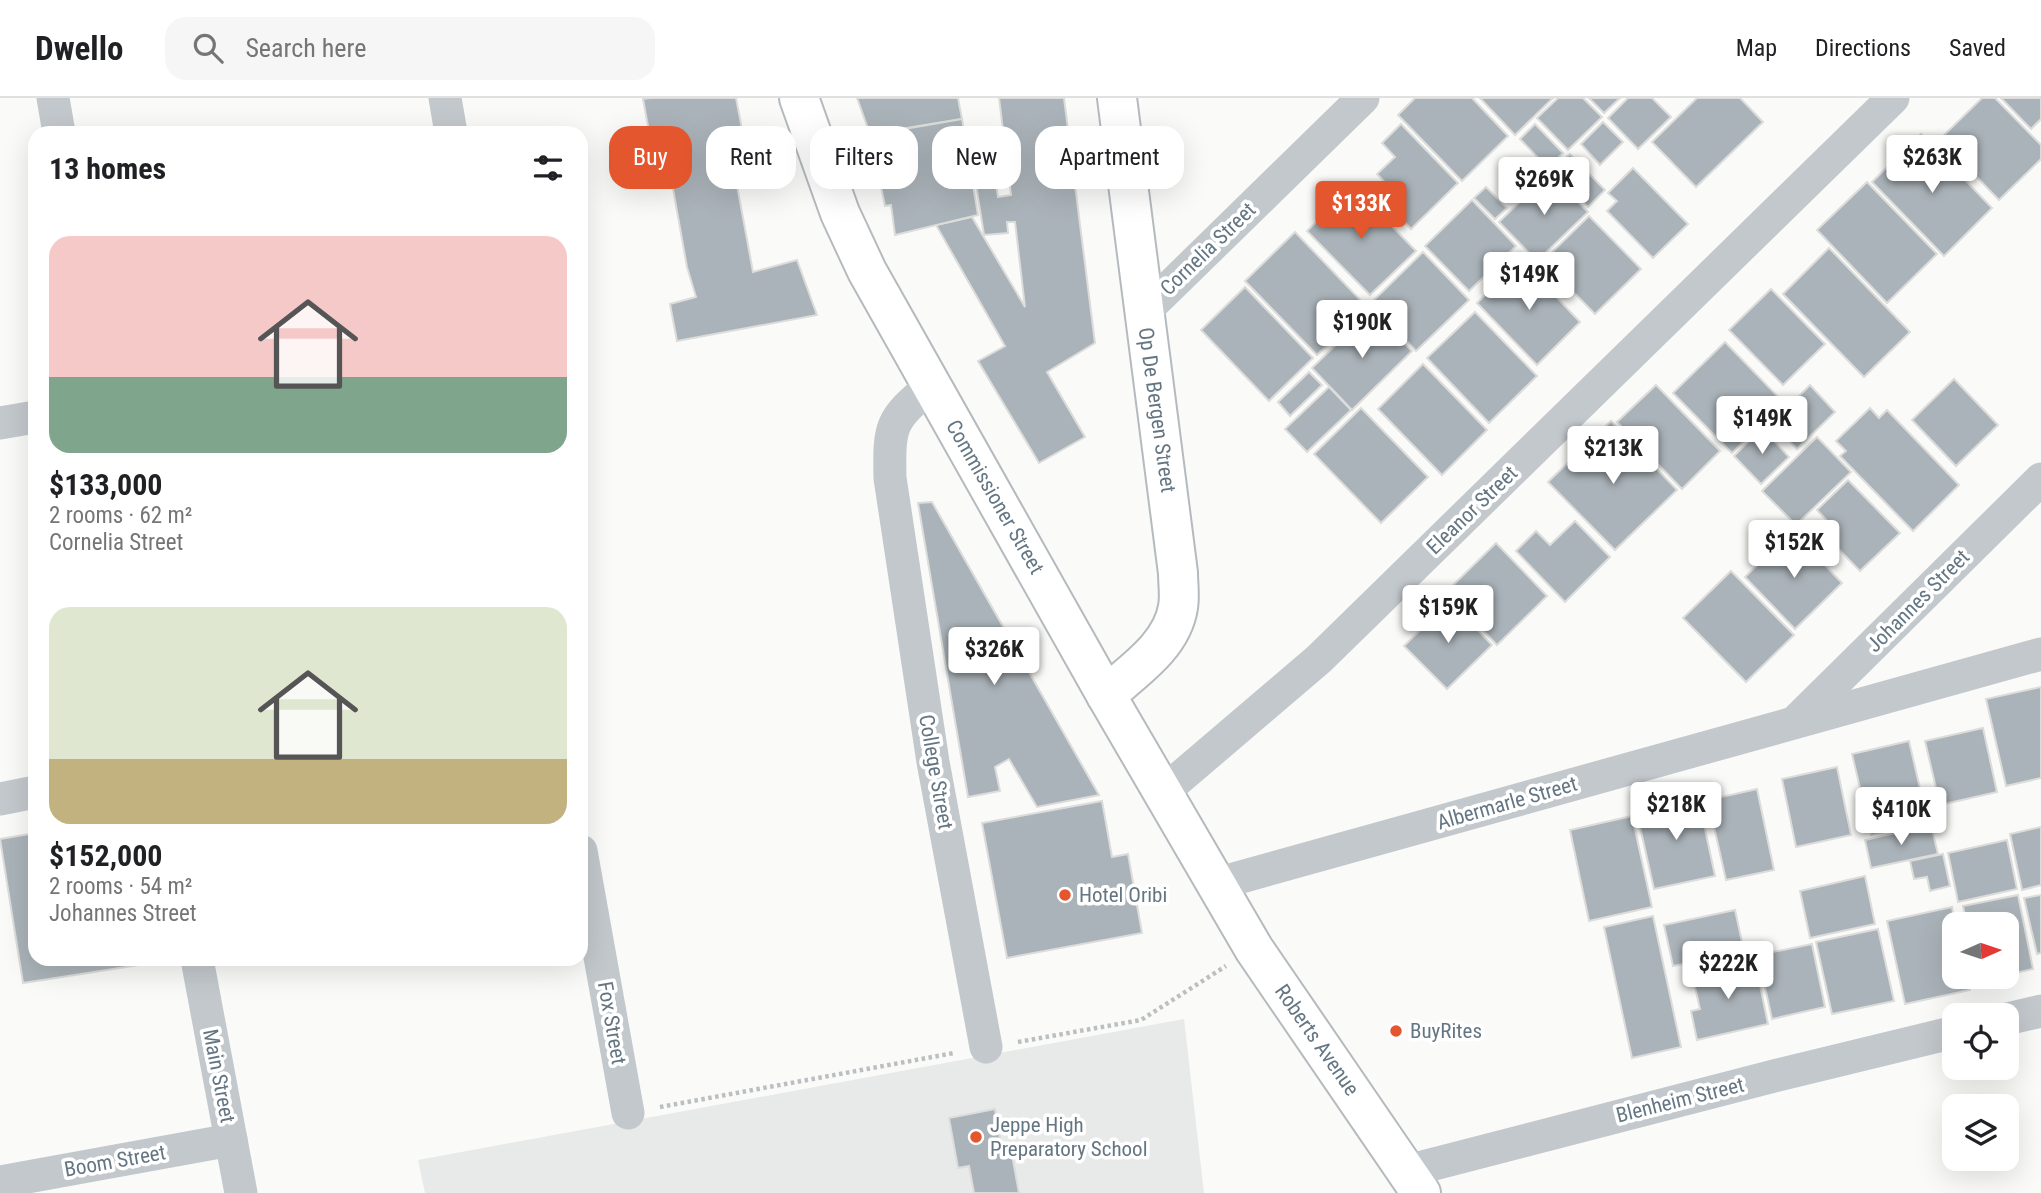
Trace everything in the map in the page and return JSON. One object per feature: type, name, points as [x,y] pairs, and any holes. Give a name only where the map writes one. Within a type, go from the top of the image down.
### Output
[{"type":"main road","name":"Commissioner Street","points":[[799,98],[839,213],[867,271],[1105,695],[1216,884]]},
{"type":"main road","name":"Op De Bergen Street","points":[[1105,695],[1154,653],[1166,637],[1178,606],[1178,573],[1117,98]]},
{"type":"main road","name":"Roberts Avenue","points":[[1216,884],[1254,949],[1414,1182]]},
{"type":"street","points":[[53,98],[58,126]]},
{"type":"street","points":[[445,98],[450,126]]},
{"type":"street","name":"Cornelia Street","points":[[1144,312],[1363,98]]},
{"type":"street","name":"Eleanor Street","points":[[1161,793],[1329,650],[1893,98]]},
{"type":"street","name":"College Street","points":[[932,386],[904,408],[890,435],[890,478],[933,762],[986,1048]]},
{"type":"street","points":[[0,423],[28,418]]},
{"type":"street","name":"Johannes Street","points":[[1794,723],[2041,479]]},
{"type":"street","name":"Albermarle Street","points":[[1216,884],[2041,654]]},
{"type":"street","points":[[0,799],[28,793]]},
{"type":"street","name":"Fox Street","points":[[588,890],[628,1113]]},
{"type":"street","name":"Main Street","points":[[198,966],[240,1193]]},
{"type":"street","points":[[2019,1016],[2041,1011]]},
{"type":"street","name":"Blenheim Street","points":[[1414,1182],[1774,1076],[1942,1035]]},
{"type":"street","name":"Boom Street","points":[[0,1182],[230,1140]]},
{"type":"path","points":[[628,1113],[1142,1020],[1254,949]]},
{"type":"shaded area","points":[[1184,1019],[1204,1193],[425,1193],[418,1160]]},
{"type":"building","points":[[736,98],[741,126],[706,126],[706,189],[738,189],[753,272],[797,260],[817,315],[677,341],[670,304],[696,297],[687,267],[673,189],[692,189],[692,126],[648,126],[643,99]]},
{"type":"building","points":[[857,98],[958,98],[962,119],[918,126],[867,126]]},
{"type":"building","points":[[999,98],[1064,98],[1068,126],[1035,126],[1035,189],[1076,189],[1095,343],[1047,372],[1085,437],[1039,463],[978,361],[1005,346],[936,225],[972,217],[1025,307],[1015,222],[1007,222],[1008,233],[984,235],[977,189],[997,189],[998,197],[1011,195],[1010,189],[1021,189],[1021,126],[1002,126]]},
{"type":"building","points":[[1415,98],[1472,98],[1508,136],[1462,181],[1398,115]]},
{"type":"building","points":[[1480,98],[1553,98],[1515,135]]},
{"type":"building","points":[[1558,98],[1583,98],[1602,117],[1568,150],[1537,118]]},
{"type":"building","points":[[1589,98],[1620,98],[1604,113]]},
{"type":"building","points":[[1628,98],[1652,98],[1671,117],[1638,149],[1608,118]]},
{"type":"building","points":[[1697,98],[1740,98],[1763,122],[1696,187],[1652,142]]},
{"type":"building","points":[[1982,98],[1995,98],[2041,145],[2041,159],[1999,200],[1940,139]]},
{"type":"building","points":[[2001,98],[2041,98],[2041,119],[2031,129]]},
{"type":"building","points":[[962,119],[963,126],[932,126],[932,189],[974,189],[978,215],[895,235],[891,205],[885,206],[881,189],[918,189],[918,127]]},
{"type":"building","points":[[1603,122],[1623,142],[1600,165],[1581,144]]},
{"type":"building","points":[[1401,124],[1458,183],[1411,229],[1388,204],[1397,195],[1377,174],[1395,157],[1382,143]]},
{"type":"building","points":[[1535,124],[1563,153],[1548,168],[1520,139]]},
{"type":"building","points":[[1921,134],[1992,208],[1944,256],[1872,182]]},
{"type":"building","points":[[1570,154],[1605,190],[1588,207],[1553,170]]},
{"type":"building","points":[[1633,168],[1688,224],[1653,258],[1607,211],[1617,201],[1608,193]]},
{"type":"building","points":[[1550,173],[1588,212],[1537,261],[1499,222]]},
{"type":"building","points":[[1867,182],[1937,254],[1887,303],[1817,230]]},
{"type":"building","points":[[1353,186],[1416,251],[1370,295],[1307,231]]},
{"type":"building","points":[[1486,187],[1507,208],[1495,219],[1474,198]]},
{"type":"building","points":[[1472,200],[1516,246],[1469,291],[1425,246]]},
{"type":"building","points":[[1589,216],[1641,269],[1595,314],[1543,261]]},
{"type":"building","points":[[1295,232],[1367,307],[1317,355],[1245,281]]},
{"type":"building","points":[[1829,248],[1910,332],[1864,377],[1783,294]]},
{"type":"building","points":[[1423,252],[1469,300],[1416,351],[1371,303]]},
{"type":"building","points":[[1521,260],[1580,322],[1537,365],[1477,303]]},
{"type":"building","points":[[1245,287],[1313,358],[1269,401],[1201,330]]},
{"type":"building","points":[[1771,289],[1825,344],[1783,385],[1729,330]]},
{"type":"building","points":[[1372,310],[1412,351],[1352,410],[1312,368]]},
{"type":"building","points":[[1475,312],[1537,376],[1489,423],[1427,358]]},
{"type":"building","points":[[1725,342],[1784,403],[1732,453],[1673,393]]},
{"type":"building","points":[[1423,364],[1487,430],[1442,475],[1378,409]]},
{"type":"building","points":[[1309,372],[1322,385],[1290,416],[1278,402]]},
{"type":"building","points":[[1954,379],[1998,425],[1956,466],[1912,420]]},
{"type":"building","points":[[1656,385],[1720,451],[1682,489],[1617,422]]},
{"type":"building","points":[[1810,385],[1835,412],[1797,449],[1772,423]]},
{"type":"building","points":[[1329,387],[1351,410],[1307,452],[1285,429]]},
{"type":"building","points":[[1361,408],[1428,477],[1381,523],[1314,454]]},
{"type":"building","points":[[1870,408],[1879,418],[1887,410],[1959,485],[1913,531],[1840,456],[1846,451],[1836,441]]},
{"type":"building","points":[[1611,421],[1677,490],[1615,550],[1548,482]]},
{"type":"building","points":[[1762,428],[1789,457],[1761,484],[1734,456]]},
{"type":"building","points":[[1817,437],[1851,472],[1796,525],[1762,491]]},
{"type":"building","points":[[1848,480],[1900,533],[1860,571],[1825,535],[1833,527],[1817,510]]},
{"type":"building","points":[[932,502],[1099,795],[1037,807],[1009,759],[995,767],[1000,791],[968,797],[918,503]]},
{"type":"building","points":[[1575,521],[1610,557],[1565,602],[1516,551],[1536,531],[1550,545]]},
{"type":"building","points":[[1792,531],[1842,583],[1795,629],[1745,577]]},
{"type":"building","points":[[1496,543],[1547,596],[1497,645],[1446,592]]},
{"type":"building","points":[[1731,571],[1794,635],[1746,682],[1683,618]]},
{"type":"building","points":[[1450,601],[1492,645],[1447,689],[1404,646]]},
{"type":"building","points":[[2041,687],[2041,778],[2006,786],[1986,699]]},
{"type":"building","points":[[1983,728],[1997,792],[1940,805],[1925,741]]},
{"type":"building","points":[[1909,741],[1928,823],[1871,835],[1852,754]]},
{"type":"building","points":[[1837,767],[1851,835],[1796,847],[1782,779]]},
{"type":"building","points":[[1757,789],[1774,870],[1726,880],[1708,800]]},
{"type":"building","points":[[1698,796],[1715,876],[1654,889],[1636,809]]},
{"type":"building","name":"Hotel Oribi","points":[[1102,801],[1112,857],[1128,854],[1142,933],[1007,958],[982,823]]},
{"type":"building","points":[[1632,816],[1652,907],[1589,921],[1570,830]]},
{"type":"building","points":[[1931,825],[1938,854],[1871,868],[1865,840]]},
{"type":"building","points":[[2041,827],[2041,885],[2022,890],[2010,834]]},
{"type":"building","points":[[28,834],[28,966],[133,966],[23,983],[0,839]]},
{"type":"building","points":[[2007,840],[2017,889],[1958,902],[1948,853]]},
{"type":"building","points":[[1943,854],[1950,886],[1930,891],[1927,877],[1914,879],[1910,861]]},
{"type":"building","points":[[1865,876],[1875,924],[1810,938],[1800,891]]},
{"type":"building","points":[[2018,895],[2033,969],[2020,972],[2020,912],[1964,912],[1963,906]]},
{"type":"building","points":[[2041,895],[2041,953],[2037,954],[2024,898]]},
{"type":"building","points":[[1952,907],[1953,912],[1942,912],[1942,989],[1970,990],[1905,1004],[1887,921]]},
{"type":"building","points":[[1735,910],[1744,951],[1673,966],[1664,925]]},
{"type":"building","points":[[1653,916],[1681,1047],[1632,1058],[1604,927]]},
{"type":"building","points":[[1878,929],[1894,1001],[1832,1014],[1816,942]]},
{"type":"building","points":[[1812,944],[1825,1007],[1772,1019],[1758,955]]},
{"type":"building","points":[[1755,961],[1768,1024],[1697,1040],[1691,1011],[1700,1009],[1692,974]]},
{"type":"building","name":"Jeppe High Preparatory School","points":[[995,1109],[1003,1157],[1012,1155],[1019,1193],[974,1193],[969,1166],[958,1168],[949,1118]]},
{"type":"place","name":"Hotel Oribi","points":[[1065,895]]},
{"type":"place","name":"BuyRites","points":[[1396,1031]]},
{"type":"place","name":"Jeppe High Preparatory School","points":[[976,1137]]}]
